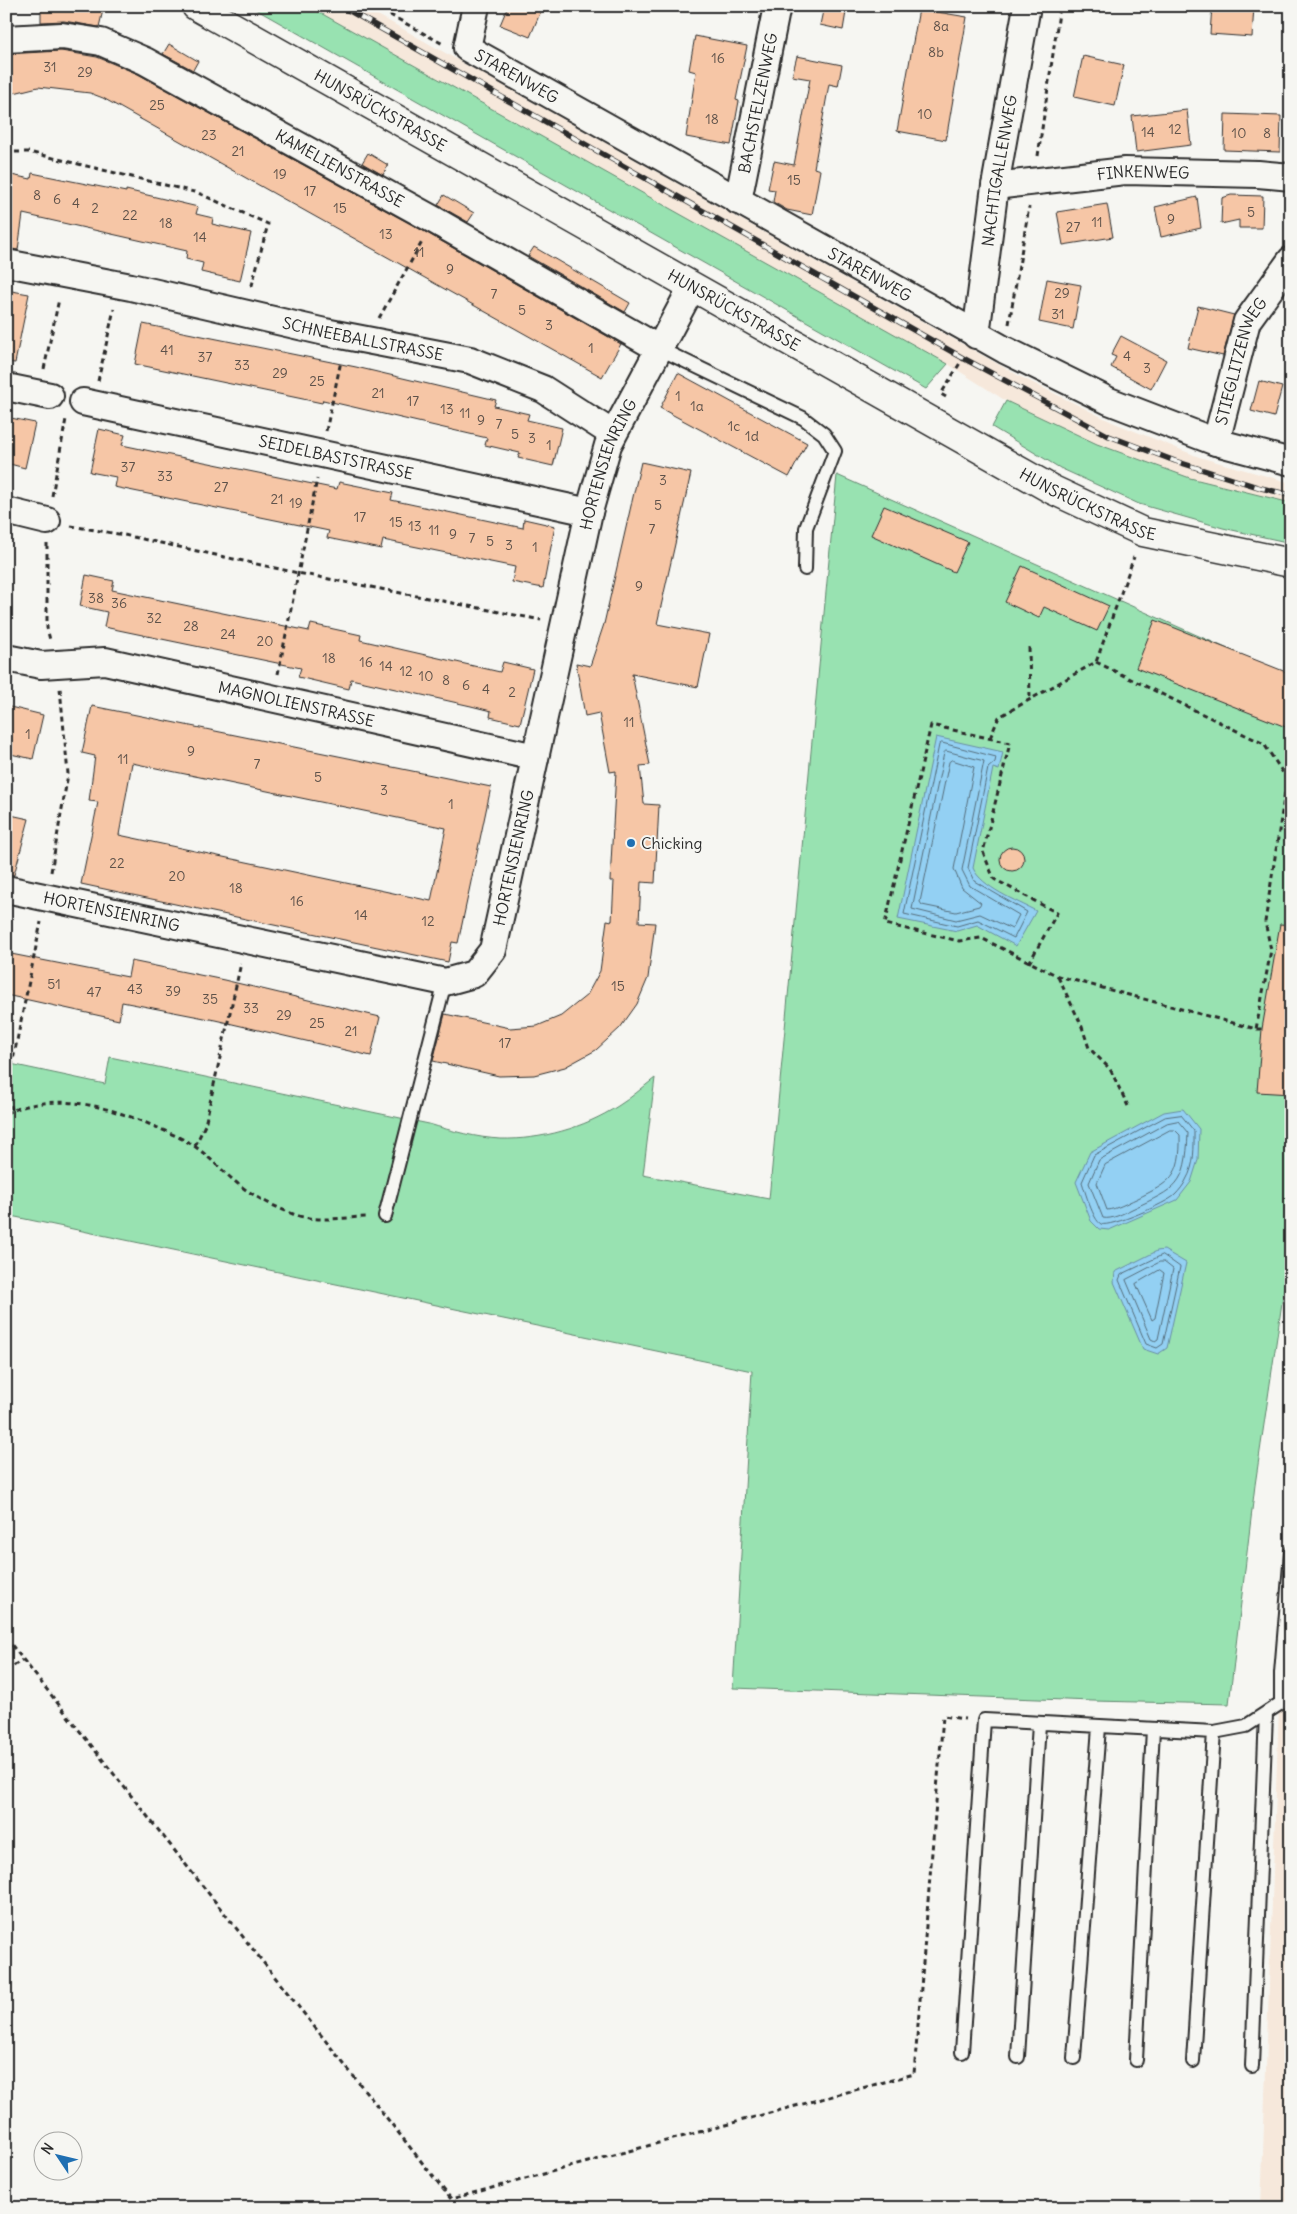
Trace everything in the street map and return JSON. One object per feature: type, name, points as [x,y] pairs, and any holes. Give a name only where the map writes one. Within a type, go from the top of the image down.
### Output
[{"type":"main road","name":"HUNSRÜCKSTRASSE","points":[[196,6],[1053,490],[1142,532],[1220,550],[1291,563]]},
{"type":"street","points":[[467,48],[476,6]]},
{"type":"street","name":"BACHSTELZENWEG","points":[[738,201],[777,6]]},
{"type":"street","name":"NACHTIGALLENWEG","points":[[976,335],[995,186],[1027,6]]},
{"type":"street","name":"KAMELIENSTRASSE","points":[[6,39],[62,36],[101,42],[145,61],[434,220],[658,348]]},
{"type":"street","name":"STARENWEG","points":[[467,48],[976,335],[1109,401],[1216,442],[1291,462]]},
{"type":"street","name":"FINKENWEG","points":[[995,186],[1125,171],[1258,174],[1291,177]]},
{"type":"street","name":"STIEGLITZENWEG","points":[[1216,442],[1247,321],[1291,260]]},
{"type":"street","name":"SCHNEEBALLSTRASSE","points":[[6,263],[470,360],[543,389],[613,434]]},
{"type":"street","name":"HORTENSIENRING","points":[[6,889],[445,982],[474,974],[493,950],[566,624],[589,512],[608,445],[692,287]]},
{"type":"street","points":[[6,387],[44,395]]},
{"type":"street","name":"SEIDELBASTSTRASSE","points":[[81,408],[589,512]]},
{"type":"street","points":[[6,511],[47,521]]},
{"type":"street","name":"MAGNOLIENSTRASSE","points":[[6,658],[41,665],[58,666],[106,661],[535,757]]},
{"type":"lane","points":[[658,348],[802,418],[824,434],[835,451],[806,528],[805,569]]},
{"type":"lane","points":[[385,1216],[445,982]]},
{"type":"lane","points":[[962,2052],[984,1720],[1214,1732],[1246,1726],[1286,1702],[1281,1673],[1291,1552]]},
{"type":"lane","points":[[1252,2066],[1266,1714]]},
{"type":"lane","points":[[1018,2057],[1039,1724]]},
{"type":"lane","points":[[1074,2058],[1099,1727]]},
{"type":"lane","points":[[1136,2060],[1153,1729]]},
{"type":"lane","points":[[1193,2061],[1214,1732]]},
{"type":"path","points":[[374,6],[455,51],[467,48]]},
{"type":"path","points":[[6,152],[28,152],[198,193],[268,224],[245,314]]},
{"type":"path","points":[[367,340],[434,220]]},
{"type":"path","points":[[44,395],[64,275]]},
{"type":"path","points":[[12,1110],[7,1090],[46,897],[68,774],[58,666],[47,628],[47,521],[81,408],[109,283]]},
{"type":"path","points":[[949,399],[941,394],[976,335]]},
{"type":"path","points":[[47,521],[124,535],[298,573],[566,624]]},
{"type":"path","points":[[273,699],[308,526]]},
{"type":"path","points":[[990,738],[999,717],[1096,662],[1142,532]]},
{"type":"path","points":[[1029,647],[1030,699]]},
{"type":"path","points":[[1096,662],[1264,744],[1287,779],[1265,922],[1271,950],[1256,1029]]},
{"type":"path","points":[[1029,963],[1057,913],[994,879],[983,852],[1010,743],[931,725],[885,924],[959,941],[981,938],[1029,963],[1058,976],[1256,1029],[1262,1029]]},
{"type":"path","points":[[195,1146],[205,1125],[246,940]]},
{"type":"path","points":[[1058,976],[1081,1024],[1089,1048],[1110,1069],[1128,1106]]},
{"type":"path","points":[[6,1113],[28,1104],[87,1104],[122,1113],[195,1146],[243,1187],[263,1200],[294,1215],[324,1220],[385,1216]]},
{"type":"path","points":[[6,1638],[451,2199],[914,2074],[943,1716]]},
{"type":"path","points":[[6,1671],[22,1660]]},
{"type":"shaded area","points":[[308,6],[362,6],[1021,377],[1112,422],[1199,457],[1291,483],[1291,503],[1190,478],[1097,444],[1006,401],[948,364]]},
{"type":"shaded area","points":[[1291,1704],[1291,2208],[1261,2208],[1279,1706]]},
{"type":"green space","points":[[250,6],[308,6],[948,364],[926,389]]},
{"type":"green space","points":[[1006,401],[1097,444],[1190,478],[1291,503],[1291,543],[1223,528],[1139,504],[1060,468],[992,427]]},
{"type":"green space","points":[[837,475],[1291,677],[1291,1242],[1255,1485],[1229,1704],[733,1688],[752,1371],[6,1215],[6,1063],[105,1084],[110,1057],[429,1124],[465,1134],[501,1139],[547,1135],[591,1121],[618,1106],[655,1078],[643,1175],[769,1199]]},
{"type":"water","points":[[936,737],[1003,752],[999,770],[993,768],[973,868],[977,875],[991,887],[1036,911],[1016,946],[977,925],[957,931],[898,919]]},
{"type":"water","points":[[1183,1109],[1199,1129],[1198,1160],[1191,1182],[1177,1200],[1109,1230],[1099,1229],[1091,1221],[1076,1182],[1090,1152],[1164,1112]]},
{"type":"water","points":[[1164,1250],[1186,1263],[1167,1348],[1158,1354],[1143,1349],[1114,1282],[1115,1272],[1157,1251]]},
{"type":"building","points":[[41,6],[85,6],[103,10],[99,27],[64,21],[41,22]]},
{"type":"building","points":[[508,6],[543,6],[530,37],[500,25]]},
{"type":"building","points":[[824,6],[847,6],[843,30],[820,25]]},
{"type":"building","points":[[1212,6],[1254,6],[1252,37],[1210,34]]},
{"type":"building","points":[[919,9],[967,17],[946,140],[897,131]]},
{"type":"building","points":[[695,36],[747,46],[736,100],[739,101],[731,145],[686,137],[696,72],[689,70]]},
{"type":"building","points":[[169,44],[198,61],[193,70],[163,54]]},
{"type":"building","points":[[61,51],[97,57],[138,74],[427,233],[621,344],[602,377],[103,98],[90,93],[38,87],[6,95],[6,54]]},
{"type":"building","points":[[797,56],[842,65],[838,86],[829,84],[814,168],[820,170],[812,215],[787,210],[773,202],[775,190],[768,189],[774,161],[794,165],[810,79],[792,76]]},
{"type":"building","points":[[1083,56],[1124,65],[1115,106],[1074,97]]},
{"type":"building","points":[[1187,110],[1191,145],[1136,152],[1132,116]]},
{"type":"building","points":[[1225,114],[1281,116],[1280,152],[1224,150]]},
{"type":"building","points":[[368,153],[388,165],[383,175],[362,163]]},
{"type":"building","points":[[32,173],[126,192],[126,190],[198,207],[196,214],[213,218],[212,224],[251,233],[240,281],[201,272],[203,263],[186,259],[187,251],[23,214],[18,250],[6,248],[6,174],[31,179]]},
{"type":"building","points":[[444,195],[474,213],[468,222],[438,205]]},
{"type":"building","points":[[1231,195],[1263,196],[1262,228],[1239,228],[1239,220],[1221,224],[1222,198]]},
{"type":"building","points":[[1197,197],[1201,228],[1161,237],[1155,207]]},
{"type":"building","points":[[1107,204],[1113,237],[1063,245],[1057,212]]},
{"type":"building","points":[[534,247],[630,303],[625,312],[528,256]]},
{"type":"building","points":[[1047,279],[1081,285],[1073,329],[1039,322]]},
{"type":"building","points":[[6,290],[29,294],[15,363],[6,362]]},
{"type":"building","points":[[1198,306],[1234,315],[1223,356],[1188,348]]},
{"type":"building","points":[[143,324],[356,367],[496,400],[494,406],[529,414],[527,420],[562,428],[553,466],[518,458],[520,453],[485,445],[487,438],[323,400],[322,403],[135,364]]},
{"type":"building","points":[[1121,336],[1166,360],[1151,389],[1111,367],[1116,357],[1111,355]]},
{"type":"building","points":[[678,373],[807,443],[789,477],[660,408]]},
{"type":"building","points":[[1259,381],[1282,387],[1274,417],[1251,411]]},
{"type":"building","points":[[6,417],[35,423],[25,468],[6,463]]},
{"type":"building","points":[[99,429],[125,435],[122,445],[337,489],[339,482],[393,493],[391,500],[523,528],[524,519],[555,526],[543,588],[512,582],[515,567],[383,540],[381,549],[327,538],[329,531],[114,487],[116,477],[90,472]]},
{"type":"building","points":[[641,462],[691,473],[657,624],[709,634],[698,687],[632,674],[650,765],[640,766],[644,804],[659,805],[655,883],[641,882],[639,922],[655,923],[648,978],[637,1004],[620,1028],[596,1050],[565,1067],[534,1075],[499,1076],[433,1061],[445,1014],[510,1028],[537,1026],[561,1016],[587,995],[600,971],[607,920],[612,921],[614,881],[610,881],[616,771],[610,772],[599,713],[585,716],[576,663],[590,666],[604,624]]},
{"type":"building","points":[[884,506],[968,542],[954,572],[871,535]]},
{"type":"building","points":[[1022,566],[1109,606],[1097,631],[1044,607],[1039,618],[1005,602]]},
{"type":"building","points":[[86,575],[114,581],[112,590],[309,631],[311,624],[361,635],[360,640],[500,672],[503,662],[533,669],[520,724],[490,717],[491,711],[471,706],[351,679],[349,689],[298,677],[301,668],[104,627],[107,612],[80,606]]},
{"type":"building","points":[[1155,620],[1291,674],[1291,729],[1136,668]]},
{"type":"building","points":[[6,706],[43,715],[33,759],[6,753]]},
{"type":"building","points":[[92,706],[491,787],[458,943],[452,942],[448,962],[81,884],[98,802],[89,801],[95,756],[82,753]],"holes":[[[132,763],[446,828],[431,901],[119,835]]]},
{"type":"building","points":[[6,814],[29,819],[14,875],[6,874]]},
{"type":"building","points":[[1012,847],[1021,850],[1024,859],[1021,868],[1012,871],[1003,868],[1000,859],[1003,850]]},
{"type":"building","points":[[1280,924],[1291,925],[1291,1094],[1257,1092],[1262,1029]]},
{"type":"building","points":[[6,953],[128,977],[131,961],[224,980],[380,1017],[371,1056],[215,1020],[122,1002],[119,1020],[6,995]]},
{"type":"railway","points":[[341,6],[963,358],[1109,436],[1175,461],[1261,488],[1291,495]]},
{"type":"place","name":"Chicking","points":[[631,843]]}]
